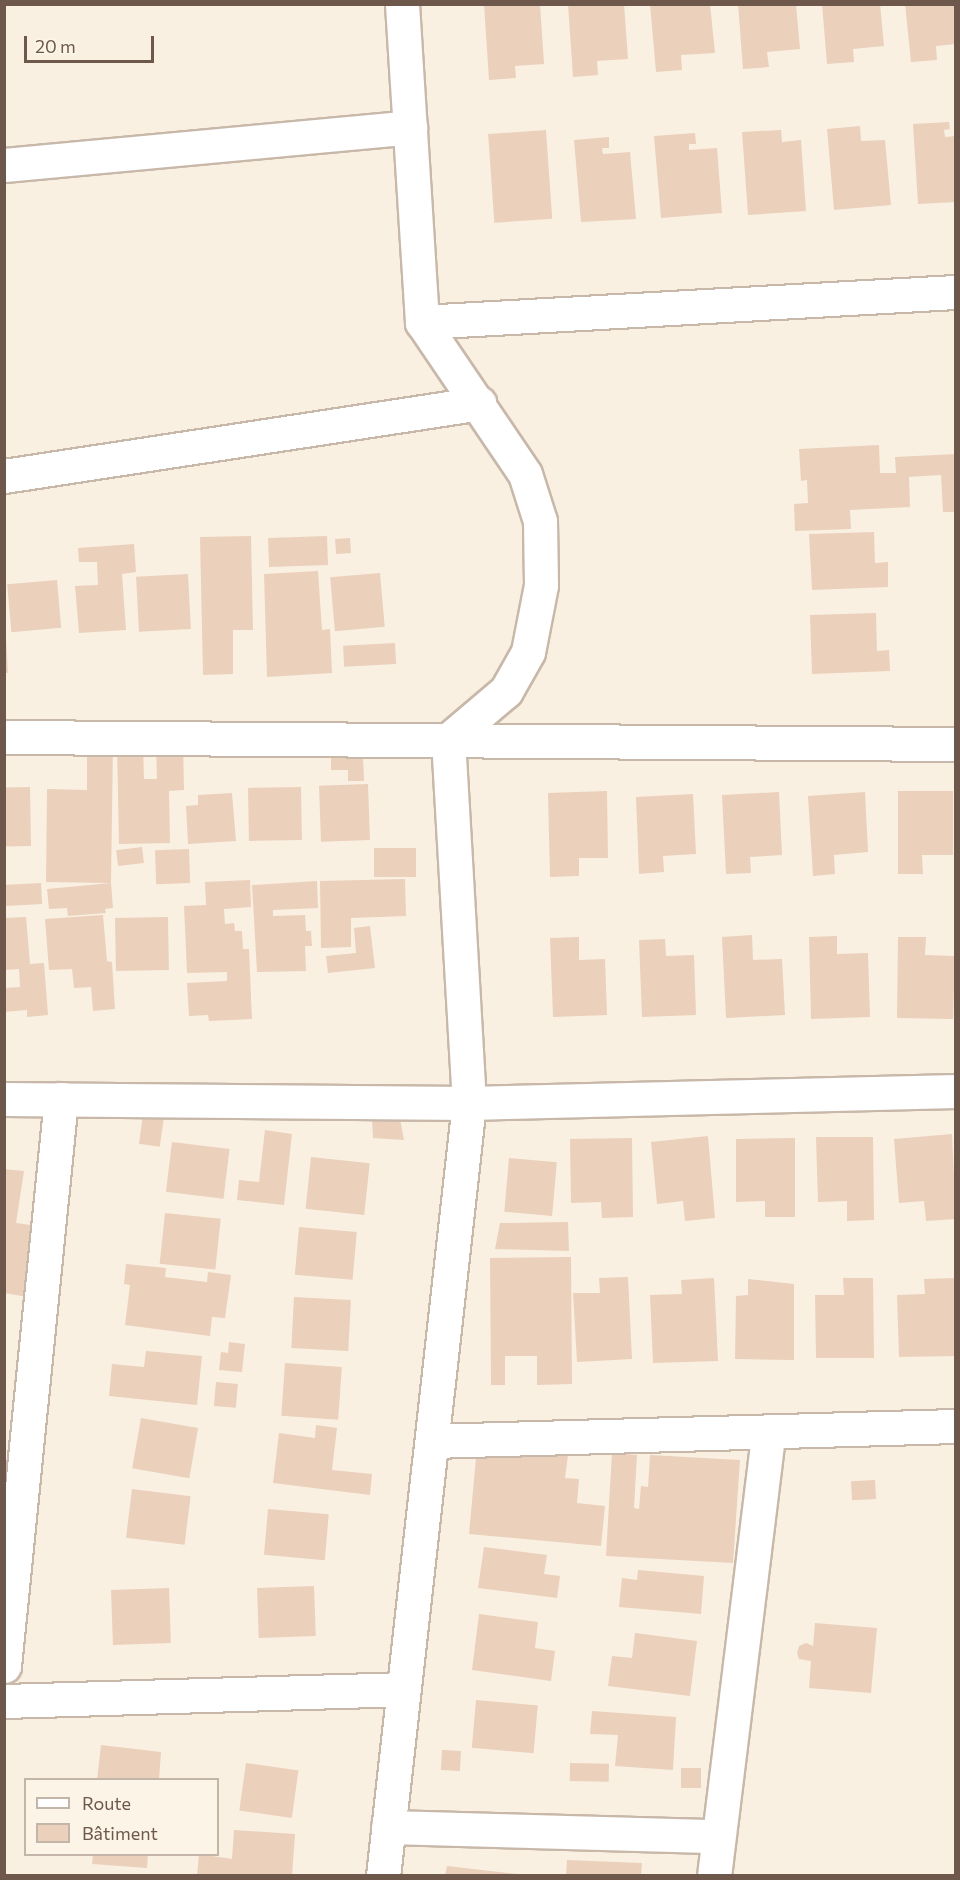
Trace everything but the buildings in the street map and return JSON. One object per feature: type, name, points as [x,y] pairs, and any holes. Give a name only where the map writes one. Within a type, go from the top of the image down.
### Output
[{"type":"street","points":[[402,4],[422,322],[525,474],[540,520],[541,585],[528,652],[506,691],[448,740]]},
{"type":"street","points":[[4,165],[410,127]]},
{"type":"street","points":[[422,322],[956,292]]},
{"type":"street","points":[[4,477],[479,403]]},
{"type":"street","points":[[4,737],[956,744]]},
{"type":"street","points":[[383,1875],[469,1103],[448,740]]},
{"type":"street","points":[[4,1099],[469,1103],[956,1091]]},
{"type":"street","points":[[4,1665],[61,1099]]},
{"type":"street","points":[[432,1441],[956,1426]]},
{"type":"street","points":[[714,1875],[769,1431]]},
{"type":"street","points":[[4,1701],[402,1689]]},
{"type":"street","points":[[388,1827],[718,1836]]}]
